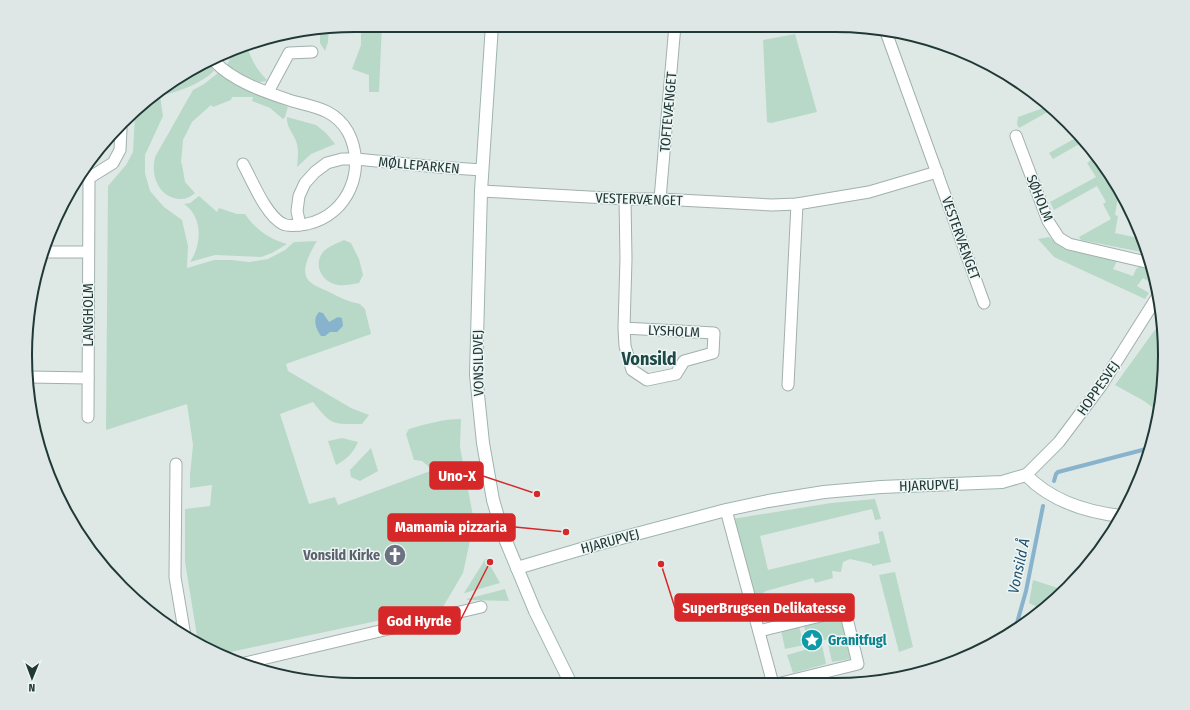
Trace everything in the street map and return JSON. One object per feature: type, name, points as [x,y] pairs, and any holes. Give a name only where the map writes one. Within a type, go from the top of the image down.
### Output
[{"type":"main road","name":"VONSILDVEJ","points":[[492,32],[481,191],[476,376],[479,414],[485,461],[493,500],[503,534],[535,611],[568,678]]},
{"type":"main road","name":"HJARUPVEJ","points":[[517,568],[595,545],[726,510],[768,501],[824,492],[881,487],[1002,482],[1026,475]]},
{"type":"main road","points":[[1026,475],[1041,489],[1062,501],[1089,510],[1116,515]]},
{"type":"street","name":"TOFTEVÆNGET","points":[[660,199],[674,32]]},
{"type":"street","name":"VESTERVÆNGET","points":[[888,37],[984,303]]},
{"type":"street","points":[[268,92],[289,53],[312,52]]},
{"type":"street","points":[[216,63],[222,69],[243,82],[291,100],[324,110],[337,118],[347,130],[353,144],[356,159],[354,180],[345,199],[336,209],[325,217],[313,223],[300,226],[283,224],[274,218],[263,202],[244,164]]},
{"type":"street","name":"LANGHOLM","points":[[88,417],[89,178],[113,163],[120,150],[120,134]]},
{"type":"street","name":"SØHOLM","points":[[1016,136],[1048,221],[1059,238],[1069,244],[1144,262]]},
{"type":"street","name":"MØLLEPARKEN","points":[[300,226],[297,211],[299,196],[305,183],[315,172],[327,163],[342,159],[356,159],[482,170]]},
{"type":"street","name":"VESTERVÆNGET","points":[[481,191],[625,199],[660,199],[772,205],[797,204],[869,192],[937,172]]},
{"type":"street","name":"LYSHOLM","points":[[624,328],[714,333],[713,353],[684,361],[676,374],[648,380],[632,370],[625,346],[624,328],[626,259],[625,199]]},
{"type":"street","points":[[788,385],[797,204]]},
{"type":"street","points":[[49,252],[88,252]]},
{"type":"street","name":"HOPPESVEJ","points":[[1026,475],[1059,442],[1101,386],[1154,303]]},
{"type":"street","points":[[33,378],[88,378]]},
{"type":"street","points":[[176,464],[175,577],[184,629]]},
{"type":"street","points":[[726,510],[771,678]]},
{"type":"street","points":[[252,661],[480,606]]},
{"type":"street","points":[[759,631],[845,610],[858,664],[801,678]]},
{"type":"green space","points":[[361,32],[382,32],[379,92],[369,92],[369,75],[352,69],[361,45]]},
{"type":"green space","points":[[320,34],[329,34],[325,51],[320,43]]},
{"type":"green space","points":[[795,34],[817,112],[771,123],[767,122],[763,40]]},
{"type":"green space","points":[[248,50],[254,64],[267,80],[255,83],[227,65],[231,57]]},
{"type":"green space","points":[[210,66],[214,71],[196,84],[163,95],[193,75]]},
{"type":"green space","points":[[218,73],[243,88],[288,107],[285,117],[283,119],[270,108],[252,101],[253,97],[232,97],[231,100],[213,107],[211,105],[192,122],[183,140],[181,163],[185,182],[195,193],[186,198],[180,199],[170,197],[161,190],[156,182],[154,171],[155,157],[193,90],[204,84]]},
{"type":"green space","points":[[160,97],[163,116],[145,155],[145,173],[150,191],[164,207],[182,220],[188,246],[187,268],[214,260],[249,262],[268,259],[285,250],[294,242],[317,241],[307,261],[305,272],[306,277],[316,286],[360,304],[365,309],[371,334],[286,364],[288,371],[351,408],[369,415],[362,424],[344,424],[333,422],[324,416],[313,402],[280,414],[309,504],[335,497],[338,505],[433,470],[422,461],[414,460],[406,434],[409,429],[422,425],[461,419],[460,447],[473,516],[467,519],[467,526],[471,536],[463,573],[443,607],[229,652],[197,637],[185,562],[185,509],[210,506],[212,485],[190,488],[193,445],[187,404],[106,430],[108,186],[126,165],[133,152],[135,119]]},
{"type":"green space","points":[[1043,108],[1048,112],[1019,128],[1017,124],[1018,117]]},
{"type":"green space","points":[[287,117],[316,125],[326,133],[335,144],[311,154],[297,167],[297,144],[289,126]]},
{"type":"green space","points":[[1075,139],[1080,144],[1053,159],[1049,153]]},
{"type":"green space","points":[[1087,153],[1104,176],[1118,199],[1115,215],[1118,216],[1115,233],[1136,237],[1141,252],[1081,240],[1079,237],[1111,219],[1103,204],[1106,202],[1097,186],[1054,210],[1050,202],[1096,177],[1087,163],[1091,160]]},
{"type":"green space","points":[[199,196],[217,212],[219,208],[237,214],[245,214],[263,233],[287,244],[272,253],[261,257],[215,255],[190,262],[197,247],[199,231],[195,216],[184,204],[190,203]]},
{"type":"green space","points":[[1049,237],[1058,245],[1070,251],[1118,259],[1113,269],[1133,276],[1136,269],[1139,267],[1146,269],[1150,282],[1143,278],[1137,286],[1149,293],[1145,299],[1054,257],[1038,239]]},
{"type":"green space","points":[[344,240],[351,243],[359,259],[363,275],[359,283],[337,285],[329,282],[322,275],[319,261],[325,250]]},
{"type":"green space","points":[[1156,328],[1158,355],[1153,408],[1115,385]]},
{"type":"green space","points":[[342,438],[358,442],[349,455],[336,465],[328,441]]},
{"type":"green space","points":[[371,448],[378,471],[360,481],[351,477],[350,470]]},
{"type":"green space","points":[[875,499],[881,519],[875,520],[872,509],[760,536],[768,570],[880,543],[878,532],[883,531],[891,562],[872,566],[872,564],[850,559],[843,562],[841,572],[832,571],[833,578],[815,583],[813,578],[766,591],[754,599],[732,519],[831,503]]},
{"type":"green space","points":[[486,558],[500,583],[464,593]]},
{"type":"green space","points":[[895,572],[913,647],[899,652],[879,575]]},
{"type":"green space","points":[[1033,580],[1058,588],[1037,607],[1029,603]]},
{"type":"green space","points":[[505,589],[509,601],[467,600],[467,599]]},
{"type":"green space","points":[[840,617],[845,635],[808,644],[804,626]]},
{"type":"green space","points":[[799,626],[804,645],[785,649],[781,630]]},
{"type":"green space","points":[[846,640],[850,659],[832,662],[828,644]]},
{"type":"green space","points":[[822,645],[826,664],[793,673],[787,655]]},
{"type":"water","points":[[319,312],[323,313],[329,322],[338,317],[342,318],[343,326],[337,332],[330,332],[325,336],[321,336],[315,321]]},
{"type":"waterway","name":"Vonsild Å","points":[[1054,481],[1058,472],[1144,450]]},
{"type":"waterway","name":"Vonsild Å","points":[[1017,622],[1026,591],[1043,506]]},
{"type":"place","name":"Uno-X","points":[[537,494]]},
{"type":"place","name":"Mamamia pizzaria","points":[[566,532]]},
{"type":"place","name":"Vonsild Kirke","points":[[395,555]]},
{"type":"place","name":"God Hyrde","points":[[490,562]]},
{"type":"place","name":"SuperBrugsen Delikatesse","points":[[661,564]]},
{"type":"place","name":"Granitfugl","points":[[812,640]]},
{"type":"district","name":"Vonsild","points":[[649,359]]}]
